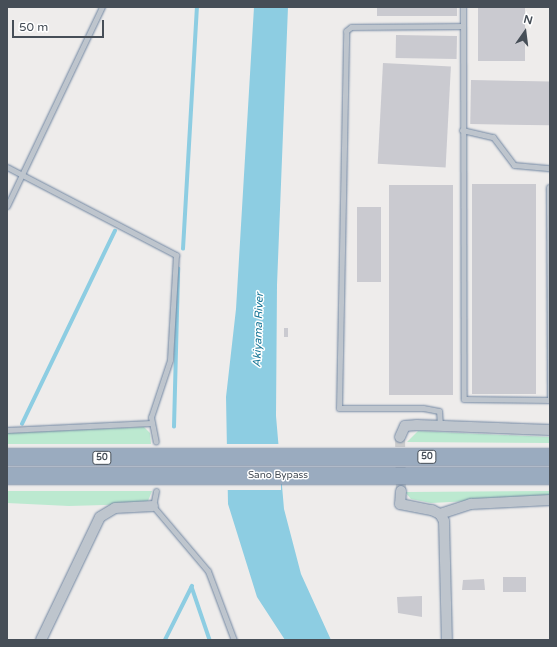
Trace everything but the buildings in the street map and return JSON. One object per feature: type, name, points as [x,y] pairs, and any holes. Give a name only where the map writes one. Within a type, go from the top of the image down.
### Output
[{"type":"highway","name":"Sano Bypass","points":[[7,457],[550,457]]},
{"type":"highway","name":"Sano Bypass","points":[[7,476],[550,476]]},
{"type":"street","points":[[400,437],[405,426],[440,425],[550,430]]},
{"type":"street","points":[[401,491],[400,504],[440,514],[471,504],[550,500]]},
{"type":"street","points":[[41,640],[100,517],[115,508],[152,506]]},
{"type":"street","points":[[440,514],[445,532],[447,640]]},
{"type":"lane","points":[[7,206],[102,7]]},
{"type":"lane","points":[[463,7],[462,130],[464,399],[550,400],[549,187]]},
{"type":"lane","points":[[440,425],[439,411],[423,408],[339,408],[346,31],[351,27],[463,26]]},
{"type":"lane","points":[[462,130],[493,137],[514,166],[550,168]]},
{"type":"lane","points":[[7,167],[176,255],[170,360],[151,423],[156,442]]},
{"type":"lane","points":[[7,430],[151,423]]},
{"type":"lane","points":[[156,491],[152,506],[208,571],[234,640]]},
{"type":"green space","points":[[144,427],[150,433],[151,444],[7,444],[7,433]]},
{"type":"green space","points":[[418,431],[550,437],[550,443],[407,442]]},
{"type":"green space","points":[[7,491],[152,491],[148,501],[139,504],[69,506],[7,503]]},
{"type":"green space","points":[[550,491],[550,497],[431,503],[411,499],[405,492]]},
{"type":"water","name":"Akiyama River","points":[[254,7],[288,7],[277,285],[276,416],[284,509],[301,574],[331,640],[285,640],[257,597],[228,504],[226,397],[236,309]]},
{"type":"pier","points":[[225,444],[281,444],[281,490],[225,490]]},
{"type":"waterway","points":[[183,249],[197,7]]},
{"type":"waterway","points":[[22,424],[115,231]]},
{"type":"waterway","points":[[174,427],[178,269]]},
{"type":"waterway","points":[[165,640],[192,586]]},
{"type":"waterway","points":[[192,587],[210,640]]},
{"type":"tunnel","points":[[400,437],[401,491]]}]
